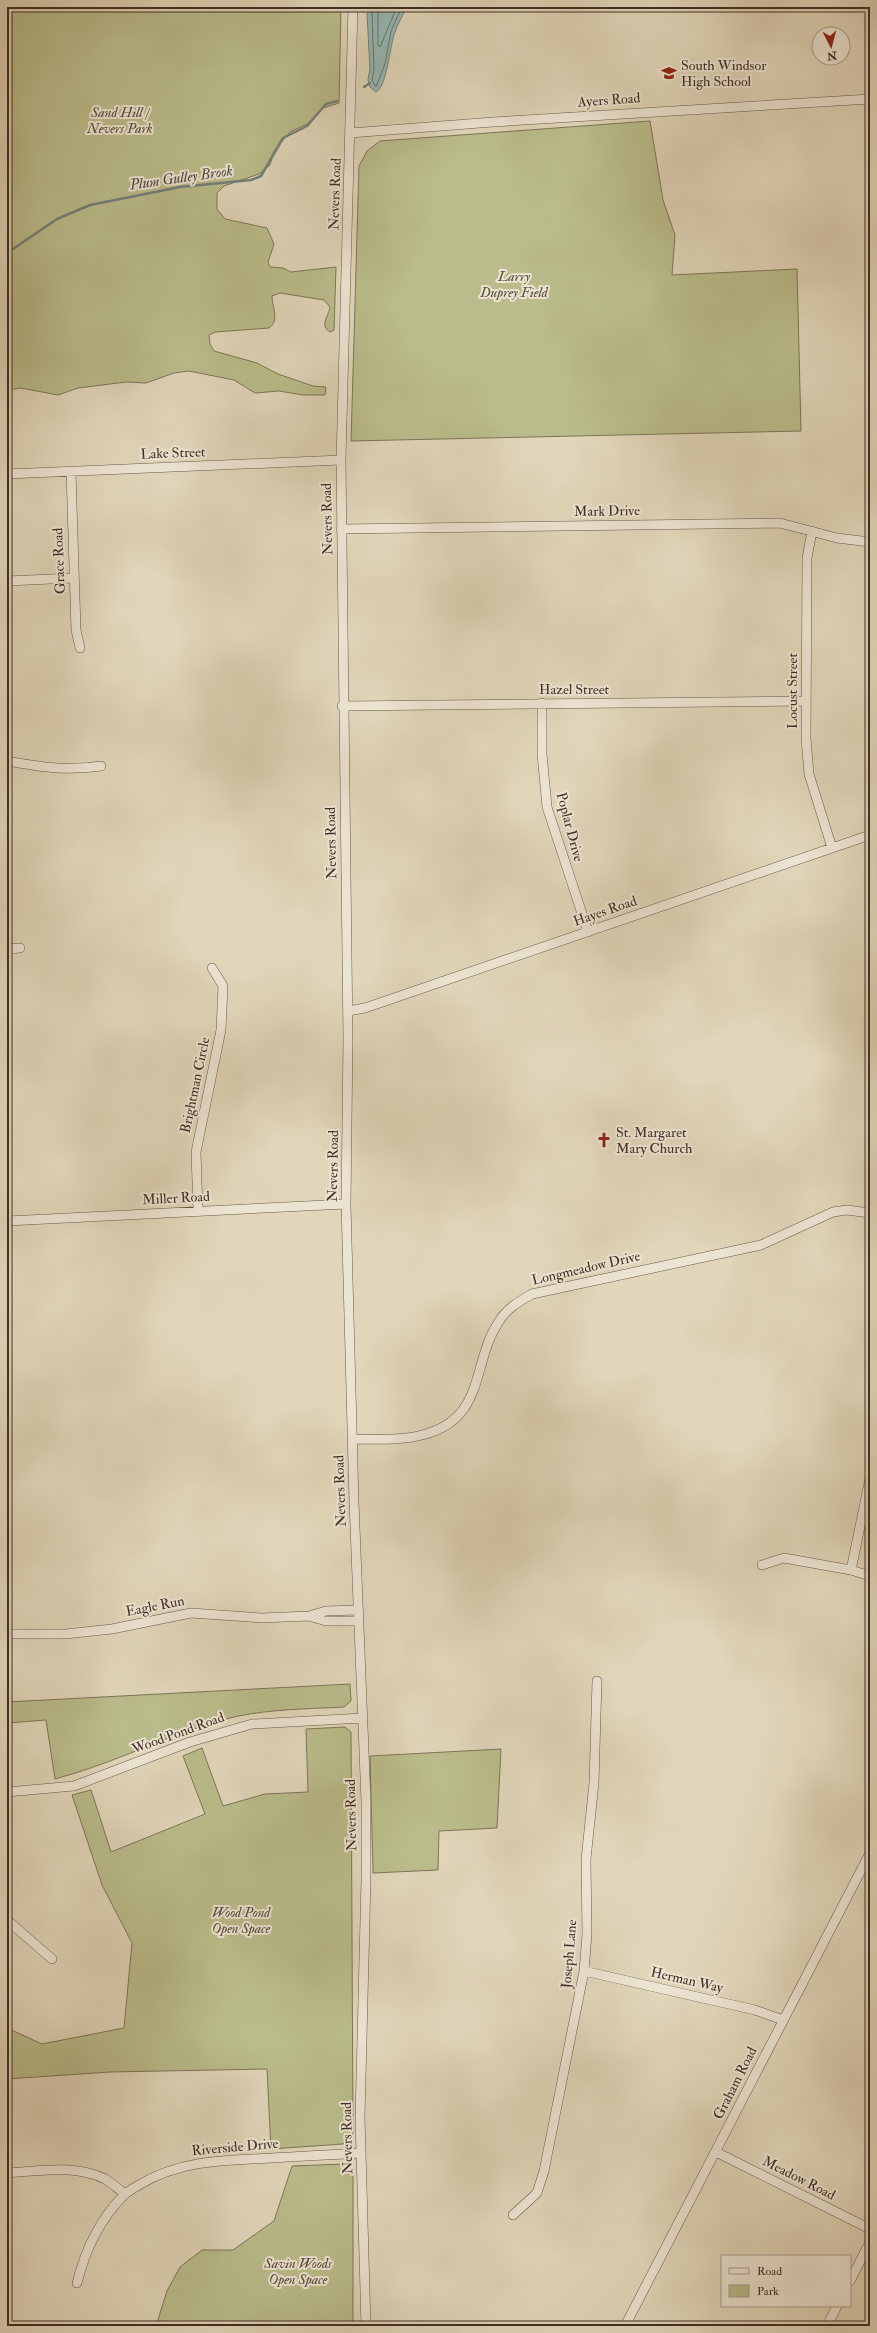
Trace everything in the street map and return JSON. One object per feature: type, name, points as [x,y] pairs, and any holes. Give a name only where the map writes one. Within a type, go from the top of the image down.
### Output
[{"type":"street","name":"Nevers Road","points":[[353,7],[340,460],[342,706],[348,1011],[346,1204],[366,1880],[360,2153],[366,2326]]},
{"type":"street","name":"Ayers Road","points":[[350,133],[547,118],[870,99]]},
{"type":"street","name":"Lake Street","points":[[7,474],[340,460]]},
{"type":"street","name":"Grace Road","points":[[71,472],[73,578],[76,630],[80,648]]},
{"type":"street","name":"Mark Drive","points":[[341,529],[780,523],[837,538],[870,542]]},
{"type":"street","name":"Locust Street","points":[[812,531],[807,558],[806,701],[809,774],[832,848]]},
{"type":"street","points":[[7,581],[73,578]]},
{"type":"street","name":"Hazel Street","points":[[342,706],[806,701]]},
{"type":"street","name":"Poplar Drive","points":[[542,703],[542,754],[547,807],[588,932]]},
{"type":"street","points":[[7,761],[74,770],[101,766]]},
{"type":"street","name":"Hayes Road","points":[[348,1011],[365,1008],[870,835]]},
{"type":"street","points":[[7,949],[20,948]]},
{"type":"street","name":"Brightman Circle","points":[[198,1211],[196,1152],[221,1030],[223,986],[212,968]]},
{"type":"street","name":"Miller Road","points":[[7,1221],[346,1204]]},
{"type":"street","name":"Longmeadow Drive","points":[[352,1439],[405,1439],[423,1435],[450,1422],[470,1399],[490,1337],[497,1323],[507,1310],[532,1294],[761,1244],[833,1212],[847,1210],[870,1213]]},
{"type":"street","points":[[852,1570],[870,1478]]},
{"type":"street","points":[[762,1565],[784,1558],[852,1570],[870,1576]]},
{"type":"street","name":"Eagle Run","points":[[8,1634],[50,1635],[112,1629],[191,1613],[262,1618],[309,1616],[326,1611],[358,1610]]},
{"type":"street","name":"Eagle Run","points":[[309,1616],[326,1621],[358,1621]]},
{"type":"street","name":"Joseph Lane","points":[[512,2216],[537,2193],[544,2171],[584,1971],[587,1934],[586,1859],[594,1783],[597,1681]]},
{"type":"street","name":"Wood Pond Road","points":[[7,1792],[74,1786],[190,1742],[252,1724],[362,1718]]},
{"type":"street","name":"Graham Road","points":[[625,2326],[870,1853]]},
{"type":"street","points":[[7,1920],[52,1959]]},
{"type":"street","name":"Herman Way","points":[[584,1971],[755,2010],[783,2020]]},
{"type":"street","name":"Meadow Road","points":[[716,2152],[870,2230]]},
{"type":"street","name":"Riverside Drive","points":[[77,2283],[83,2260],[95,2234],[124,2194],[150,2179],[178,2167],[198,2164],[360,2153]]},
{"type":"street","points":[[7,2173],[64,2169],[87,2172],[106,2180],[124,2194]]},
{"type":"street","points":[[851,2278],[870,2242]]},
{"type":"street","points":[[827,2326],[836,2307]]},
{"type":"green space","name":"Sand Hill / Nevers Park","points":[[7,7],[341,7],[339,103],[323,108],[307,124],[290,132],[274,151],[270,165],[259,174],[224,186],[217,193],[217,209],[225,219],[267,228],[274,244],[268,262],[270,267],[283,268],[291,272],[336,267],[334,330],[330,332],[325,327],[330,307],[324,300],[280,293],[272,296],[275,318],[274,322],[269,328],[215,332],[209,335],[210,344],[214,351],[257,363],[278,374],[313,386],[326,387],[325,395],[303,395],[279,391],[255,393],[234,380],[189,371],[174,373],[146,383],[126,382],[78,388],[58,395],[21,388],[7,390]]},
{"type":"green space","name":"Larry Duprey Field","points":[[650,121],[663,200],[675,235],[672,275],[797,269],[801,431],[351,441],[359,166],[367,151],[380,141]]},
{"type":"green space","points":[[350,1684],[351,1701],[344,1707],[275,1711],[234,1717],[211,1723],[100,1765],[55,1779],[46,1720],[7,1723],[7,1702]]},
{"type":"green space","name":"Wood Pond Open Space","points":[[345,1727],[351,1732],[353,2133],[349,2140],[343,2144],[271,2149],[267,2069],[110,2072],[7,2079],[7,2028],[42,2044],[124,2028],[132,1943],[102,1885],[72,1795],[91,1790],[111,1852],[205,1814],[183,1756],[202,1748],[223,1806],[265,1794],[308,1792],[306,1729]]},
{"type":"green space","points":[[501,1749],[497,1828],[439,1831],[438,1870],[373,1873],[370,1756]]},
{"type":"green space","name":"Savin Woods Open Space","points":[[343,2164],[350,2166],[353,2173],[353,2326],[156,2326],[167,2291],[180,2267],[202,2250],[233,2250],[274,2221],[292,2166]]},
{"type":"water","points":[[370,7],[407,7],[393,38],[386,74],[380,88],[376,92],[370,87],[368,80],[370,69],[367,14]]},
{"type":"waterway","name":"Plum Gulley Brook","points":[[364,87],[370,83]]},
{"type":"waterway","name":"Plum Gulley Brook","points":[[7,253],[57,219],[90,205],[180,187],[251,180],[261,176],[283,138],[307,126],[326,104],[337,101]]},
{"type":"place","name":"South Windsor High School","points":[[669,73]]},
{"type":"place","name":"St. Margaret Mary Church","points":[[604,1140]]}]
